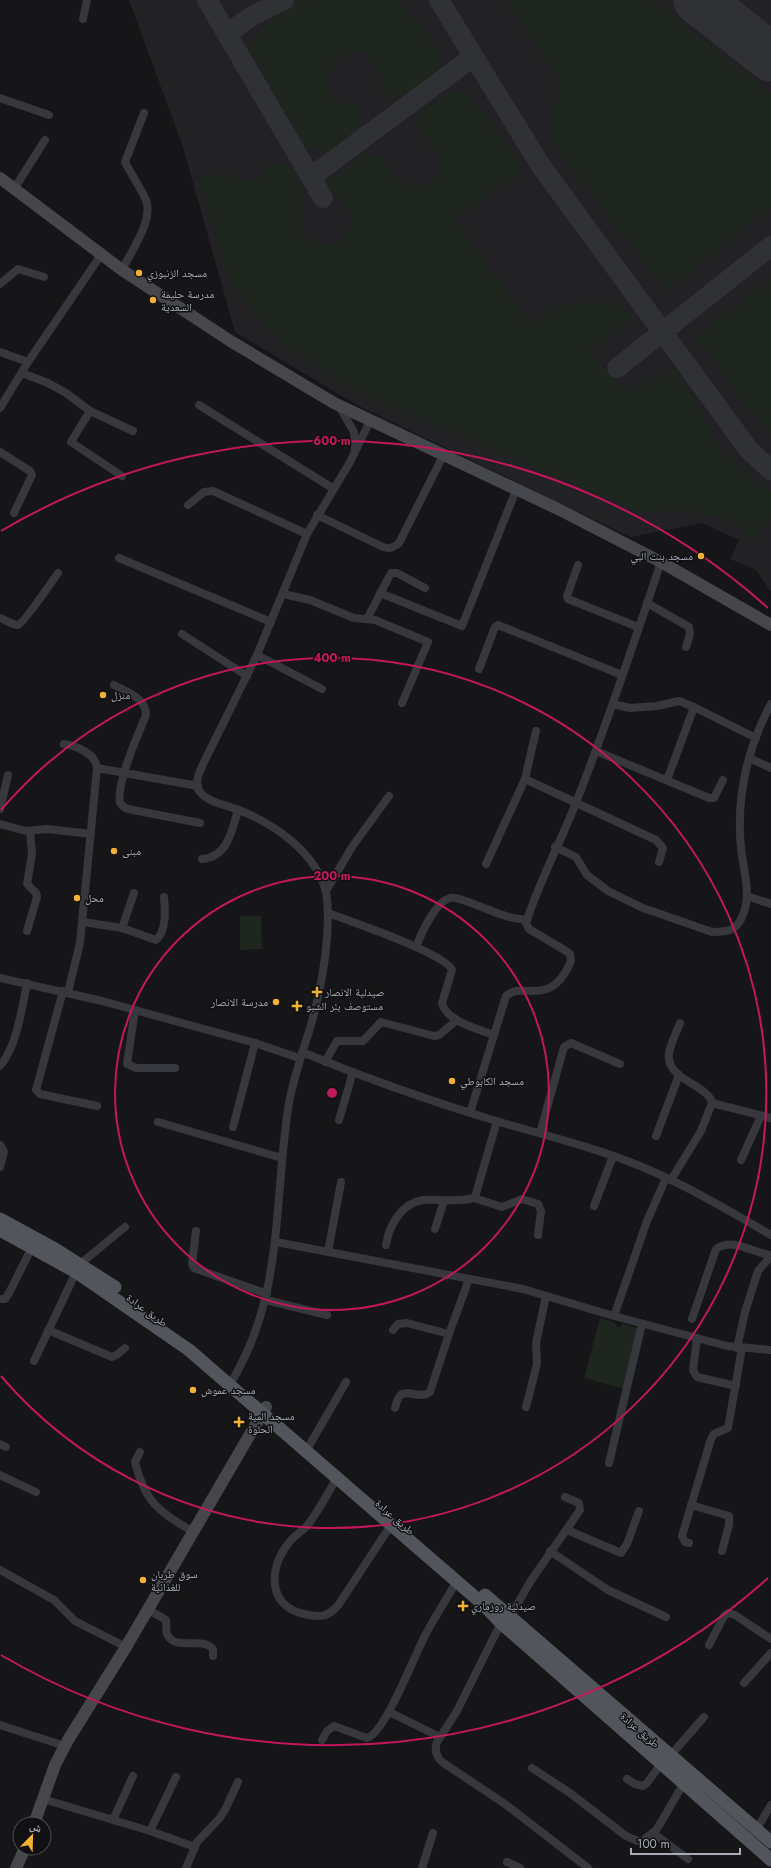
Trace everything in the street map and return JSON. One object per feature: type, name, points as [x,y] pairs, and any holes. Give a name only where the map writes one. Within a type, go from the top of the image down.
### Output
[{"type":"main road","points":[[0,178],[122,270],[232,342],[339,406],[558,509],[661,562],[771,625]]},
{"type":"main road","name":"طريق عرادة","points":[[0,1219],[178,1332],[337,1478],[484,1605],[506,1620]]},
{"type":"main road","name":"طريق عرادة","points":[[0,1230],[32,1247],[78,1268]]},
{"type":"main road","points":[[37,1816],[55,1765],[65,1746],[126,1647],[263,1410]]},
{"type":"main road","name":"طريق عرادة","points":[[263,1410],[361,1488],[506,1620],[702,1792],[771,1842]]},
{"type":"main road","points":[[702,1792],[771,1860]]},
{"type":"main road","points":[[16,1868],[21,1856]]},
{"type":"street","points":[[83,19],[87,0]]},
{"type":"street","points":[[0,98],[49,115]]},
{"type":"street","points":[[122,270],[141,233],[148,215],[146,201],[125,162],[144,113]]},
{"type":"street","points":[[14,189],[45,140]]},
{"type":"street","points":[[0,408],[28,362],[101,255]]},
{"type":"street","points":[[0,284],[18,269],[44,277]]},
{"type":"street","points":[[0,352],[28,362]]},
{"type":"street","points":[[22,372],[48,383],[66,393],[90,411],[133,431]]},
{"type":"street","points":[[199,405],[334,489]]},
{"type":"street","points":[[339,406],[354,432],[355,453]]},
{"type":"street","points":[[90,411],[71,442],[122,476]]},
{"type":"street","points":[[231,1381],[257,1329],[266,1297],[276,1242],[282,1158],[289,1103],[323,972],[328,913],[326,892],[319,872],[297,847],[267,823],[208,798],[201,793],[198,786],[198,780],[204,762],[257,656],[307,534],[355,453],[370,421]]},
{"type":"street","points":[[0,452],[30,471],[32,474],[14,513]]},
{"type":"street","points":[[317,515],[383,547],[394,547],[399,543],[404,535],[443,456]]},
{"type":"street","points":[[380,593],[462,626],[516,490]]},
{"type":"street","points":[[188,505],[204,492],[213,491],[307,534]]},
{"type":"street","points":[[119,558],[271,622]]},
{"type":"street","points":[[470,1113],[493,1035],[508,994],[544,991],[550,989],[557,983],[571,961],[570,954],[526,927],[527,920],[555,846],[576,802],[596,751],[661,562]]},
{"type":"street","points":[[578,565],[567,596],[568,599],[638,627]]},
{"type":"street","points":[[367,619],[388,577],[394,572],[425,588]]},
{"type":"street","points":[[0,618],[15,624],[22,623],[42,598],[58,573]]},
{"type":"street","points":[[283,594],[310,600],[354,618],[375,620],[428,642],[402,703]]},
{"type":"street","points":[[647,603],[689,627],[690,634],[686,647]]},
{"type":"street","points":[[479,669],[493,632],[498,625],[622,675]]},
{"type":"street","points":[[182,634],[246,676]]},
{"type":"street","points":[[257,656],[322,689]]},
{"type":"street","points":[[114,686],[140,700],[146,709],[146,714],[125,772],[119,798],[120,803],[125,808],[163,817],[200,823]]},
{"type":"street","points":[[613,704],[630,708],[657,706],[680,701],[756,738]]},
{"type":"street","points":[[555,846],[576,857],[587,875],[608,891],[643,908],[712,932],[724,932],[736,928],[745,911],[747,896],[739,820],[745,772],[756,738],[771,704]]},
{"type":"street","points":[[667,780],[694,707]]},
{"type":"street","points":[[486,864],[525,779],[536,731]]},
{"type":"street","points":[[64,744],[80,748],[94,759],[97,763],[97,768],[80,943],[36,1090],[40,1094],[97,1106]]},
{"type":"street","points":[[596,751],[713,798],[722,780]]},
{"type":"street","points":[[749,758],[771,768]]},
{"type":"street","points":[[97,768],[198,786]]},
{"type":"street","points":[[0,809],[8,775]]},
{"type":"street","points":[[525,779],[660,842],[663,848],[659,862]]},
{"type":"street","points":[[326,892],[352,847],[389,796]]},
{"type":"street","points":[[202,859],[216,856],[223,849],[231,832],[238,810]]},
{"type":"street","points":[[0,824],[30,831],[47,829],[91,834]]},
{"type":"street","points":[[27,931],[37,897],[36,893],[26,884],[32,854],[30,831]]},
{"type":"street","points":[[122,928],[134,893]]},
{"type":"street","points":[[747,896],[771,904]]},
{"type":"street","points":[[83,922],[122,928],[154,940],[158,939],[164,916],[164,897]]},
{"type":"street","points":[[416,947],[434,912],[443,902],[450,898],[459,899],[503,916],[527,920]]},
{"type":"street","points":[[328,913],[416,947],[450,966],[452,970],[442,1004],[447,1014],[457,1020],[493,1035]]},
{"type":"street","points":[[0,978],[66,992],[301,1055],[470,1113],[613,1156],[669,1179],[771,1235]]},
{"type":"street","points":[[0,1066],[8,1052],[18,1024],[27,983]]},
{"type":"street","points":[[135,1010],[127,1064],[136,1068],[175,1068]]},
{"type":"street","points":[[325,1062],[337,1041],[364,1041],[381,1022],[434,1036],[438,1035],[457,1020]]},
{"type":"street","points":[[614,1316],[647,1221],[669,1179],[701,1131],[712,1103],[709,1096],[679,1075],[671,1064],[669,1053],[680,1023]]},
{"type":"street","points":[[233,1127],[255,1043]]},
{"type":"street","points":[[540,1133],[564,1047],[567,1044],[571,1043],[620,1064]]},
{"type":"street","points":[[339,1120],[353,1072]]},
{"type":"street","points":[[656,1136],[679,1075]]},
{"type":"street","points":[[712,1103],[771,1118]]},
{"type":"street","points":[[741,1160],[761,1116]]},
{"type":"street","points":[[474,1198],[497,1121]]},
{"type":"street","points":[[158,1122],[282,1158]]},
{"type":"street","points":[[0,1145],[4,1152],[0,1167]]},
{"type":"street","points":[[594,1206],[613,1156]]},
{"type":"street","points":[[328,1252],[341,1182]]},
{"type":"street","points":[[386,1245],[388,1235],[397,1217],[410,1204],[424,1200],[444,1201],[474,1198],[502,1207],[522,1199],[538,1204],[541,1210],[538,1235]]},
{"type":"street","points":[[435,1230],[444,1201]]},
{"type":"street","points":[[34,1361],[78,1268],[125,1227]]},
{"type":"street","points":[[196,1231],[192,1267],[266,1297],[327,1315]]},
{"type":"street","points":[[276,1242],[469,1279],[546,1296],[642,1324],[697,1338],[740,1348],[771,1350]]},
{"type":"street","points":[[689,1544],[685,1542],[682,1536],[711,1439],[714,1434],[728,1428],[736,1386],[745,1312],[758,1271],[771,1256],[736,1244],[722,1246],[716,1249],[692,1319]]},
{"type":"street","points":[[0,1299],[5,1299],[9,1294],[32,1247]]},
{"type":"street","points":[[395,1408],[402,1394],[409,1393],[421,1396],[430,1392],[469,1279]]},
{"type":"street","points":[[526,1407],[537,1364],[536,1343],[546,1296]]},
{"type":"street","points":[[393,1330],[398,1324],[407,1323],[449,1334]]},
{"type":"street","points":[[609,1463],[642,1324]]},
{"type":"street","points":[[48,1330],[112,1356],[118,1354],[125,1348]]},
{"type":"street","points":[[697,1338],[693,1370],[694,1374],[697,1377],[736,1386]]},
{"type":"street","points":[[309,1446],[346,1382]]},
{"type":"street","points":[[140,1452],[135,1462],[141,1481],[151,1499],[165,1516],[192,1531]]},
{"type":"street","points":[[0,1475],[36,1492]]},
{"type":"street","points":[[337,1478],[306,1527],[289,1542],[282,1554],[275,1579],[276,1592],[282,1604],[293,1611],[305,1614],[322,1617],[330,1614],[339,1604],[391,1525]]},
{"type":"street","points":[[565,1497],[576,1501],[580,1507],[580,1510],[567,1530],[550,1551],[506,1620],[460,1705],[435,1747],[438,1759],[505,1804],[588,1868]]},
{"type":"street","points":[[691,1505],[729,1516],[729,1525],[722,1551]]},
{"type":"street","points":[[567,1530],[621,1553],[627,1544],[639,1511]]},
{"type":"street","points":[[550,1551],[608,1590],[666,1617]]},
{"type":"street","points":[[0,1570],[54,1600],[75,1621],[126,1647]]},
{"type":"street","points":[[322,1740],[327,1731],[334,1726],[364,1737],[371,1737],[378,1730],[389,1712],[426,1632],[457,1582]]},
{"type":"street","points":[[147,1609],[166,1620],[167,1635],[170,1638],[180,1643],[204,1643],[213,1649],[213,1656]]},
{"type":"street","points":[[709,1645],[724,1616],[728,1613],[735,1615],[771,1639]]},
{"type":"street","points":[[744,1683],[771,1653]]},
{"type":"street","points":[[389,1712],[440,1737]]},
{"type":"street","points":[[627,1779],[635,1784],[643,1786],[647,1783],[665,1760],[704,1717]]},
{"type":"street","points":[[0,1725],[65,1746]]},
{"type":"street","points":[[532,1768],[570,1793],[626,1836],[642,1841],[653,1833],[687,1779]]},
{"type":"street","points":[[113,1820],[133,1776]]},
{"type":"street","points":[[150,1831],[176,1777]]},
{"type":"street","points":[[186,1868],[195,1847],[204,1833],[222,1816],[238,1782]]},
{"type":"street","points":[[43,1798],[150,1831],[195,1847]]},
{"type":"street","points":[[756,1830],[771,1805]]},
{"type":"street","points":[[422,1868],[433,1833]]},
{"type":"street","points":[[653,1833],[688,1859]]},
{"type":"street","points":[[507,1862],[520,1868]]},
{"type":"shaded area","points":[[129,0],[771,0],[771,592],[756,570],[730,559],[739,540],[702,523],[630,537],[357,405],[235,332],[183,147]]},
{"type":"shaded area","points":[[307,0],[401,0],[443,59],[427,80],[420,85],[404,94],[387,99],[381,92],[379,71],[373,61],[360,52],[347,52],[337,59],[330,70],[328,83],[331,94],[342,102],[360,104],[362,129],[325,153],[303,144],[251,51],[252,44],[257,33],[269,21],[293,6]]},
{"type":"shaded area","points":[[505,0],[652,0],[771,94],[771,208],[666,290],[550,141],[558,80]]},
{"type":"shaded area","points":[[466,90],[524,168],[456,218],[529,325],[558,305],[616,301],[632,318],[589,350],[625,392],[676,368],[724,455],[771,491],[771,517],[754,543],[726,518],[684,510],[643,513],[424,421],[338,380],[295,353],[258,318],[230,281],[198,177],[227,174],[243,181],[251,180],[266,171],[270,163],[291,167],[302,189],[303,200],[300,223],[303,234],[316,244],[324,246],[332,245],[346,236],[350,229],[352,220],[350,212],[337,199],[328,182],[364,154],[377,156],[385,161],[395,181],[411,188],[432,184],[441,168],[437,152],[422,135],[417,121],[427,107],[450,92]]},
{"type":"shaded area","points":[[771,278],[771,433],[766,430],[695,338]]},
{"type":"shaded area","points":[[240,916],[261,916],[262,949],[240,950]]},
{"type":"shaded area","points":[[600,1318],[614,1322],[618,1327],[622,1324],[638,1328],[624,1389],[584,1378]]},
{"type":"taxiway","points":[[207,0],[323,198]]},
{"type":"taxiway","points":[[228,33],[252,16],[284,0]]},
{"type":"taxiway","points":[[439,0],[541,166],[749,450],[771,470]]},
{"type":"taxiway","points":[[311,177],[473,57]]},
{"type":"taxiway","points":[[617,368],[771,246]]},
{"type":"runway","points":[[698,0],[771,57]]},
{"type":"place","name":"مسجد الزنبوزي","points":[[139,273]]},
{"type":"place","name":"مدرسة حليمة السعدية","points":[[153,300]]},
{"type":"place","name":"مسجد بنت البي","points":[[701,556]]},
{"type":"place","name":"منزل","points":[[103,695]]},
{"type":"place","name":"مبنى","points":[[114,851]]},
{"type":"place","name":"محل","points":[[77,898]]},
{"type":"place","name":"صيدلية الانصار","points":[[317,992]]},
{"type":"place","name":"مدرسة الانصار","points":[[276,1002]]},
{"type":"place","name":"مستوصف بئر الشبو","points":[[297,1006]]},
{"type":"place","name":"مسجد الكابوطي","points":[[452,1081]]},
{"type":"place","name":"مسجد عموش","points":[[193,1390]]},
{"type":"place","name":"مسجد المية الحلوة","points":[[239,1422]]},
{"type":"place","name":"سوق طربان للغذائية","points":[[143,1580]]},
{"type":"place","name":"صيدلية روزماري","points":[[463,1606]]}]
